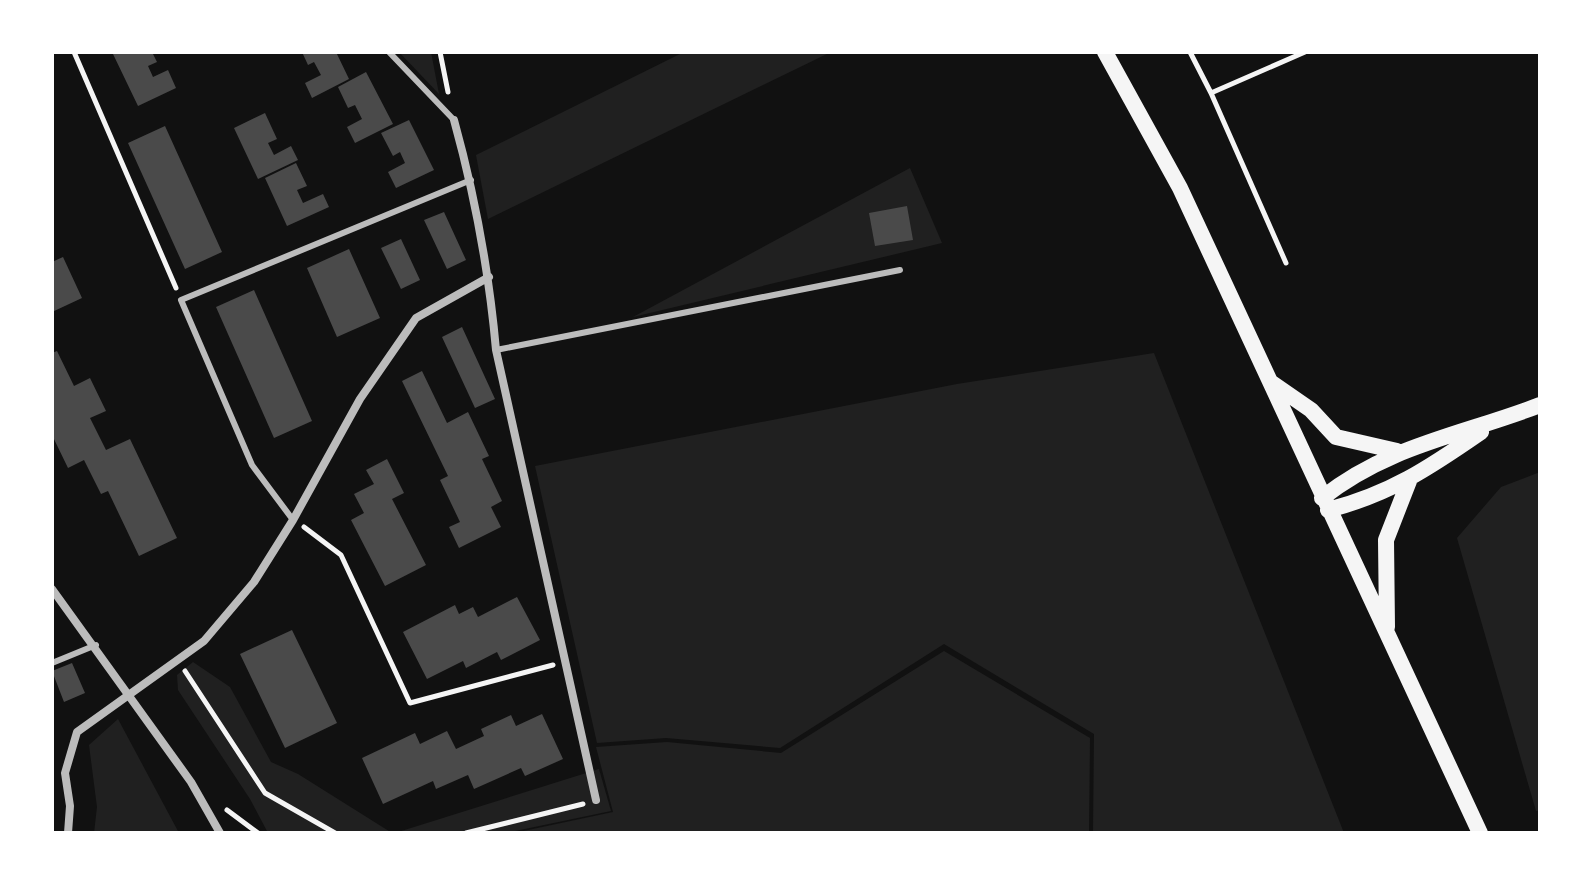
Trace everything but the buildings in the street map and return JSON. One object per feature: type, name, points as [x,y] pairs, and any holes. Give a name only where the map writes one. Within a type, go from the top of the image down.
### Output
[{"type":"main road","points":[[1105,52],[1180,188],[1480,833]]},
{"type":"main road","points":[[1269,382],[1311,410],[1336,437],[1397,451]]},
{"type":"main road","points":[[1325,504],[1342,482],[1397,451],[1496,422],[1540,405]]},
{"type":"main road","points":[[1325,504],[1369,499],[1409,481],[1496,422]]},
{"type":"main road","points":[[1387,634],[1386,540],[1409,481]]},
{"type":"street","points":[[454,120],[471,180],[489,277],[496,350],[596,800]]},
{"type":"street","points":[[68,833],[70,806],[65,773],[77,732],[204,641],[254,582],[293,520],[360,399],[416,318],[489,277]]},
{"type":"street","points":[[52,589],[96,645],[191,782],[220,833]]},
{"type":"lane","points":[[389,52],[454,120]]},
{"type":"lane","points":[[293,520],[252,465],[181,300],[471,180]]},
{"type":"lane","points":[[496,350],[900,270]]},
{"type":"lane","points":[[52,663],[96,645]]},
{"type":"path","points":[[74,52],[181,300]]},
{"type":"path","points":[[440,52],[454,120]]},
{"type":"path","points":[[1190,52],[1286,263]]},
{"type":"path","points":[[1211,93],[1305,52]]},
{"type":"path","points":[[293,520],[341,555],[410,703],[567,661]]},
{"type":"path","points":[[178,660],[265,793],[335,833]]},
{"type":"path","points":[[466,833],[596,800]]},
{"type":"shaded area","points":[[399,52],[431,52],[439,94]]},
{"type":"shaded area","points":[[684,52],[831,52],[488,219],[476,155]]},
{"type":"shaded area","points":[[910,168],[942,243],[633,317]]},
{"type":"shaded area","points":[[1154,353],[1344,833],[1093,833],[1094,734],[944,644],[780,748],[666,738],[597,743],[535,466],[957,384]]},
{"type":"shaded area","points":[[1540,472],[1540,810],[1536,811],[1457,538],[1501,487]]},
{"type":"shaded area","points":[[944,651],[1090,738],[1089,833],[514,833],[613,812],[596,747],[667,742],[781,753]]},
{"type":"shaded area","points":[[193,662],[230,687],[271,762],[298,774],[392,833],[268,833],[250,799],[178,690],[177,675]]},
{"type":"shaded area","points":[[118,719],[179,833],[94,833],[97,807],[89,745]]},
{"type":"shaded area","points":[[599,769],[611,811],[506,833],[395,833]]}]
